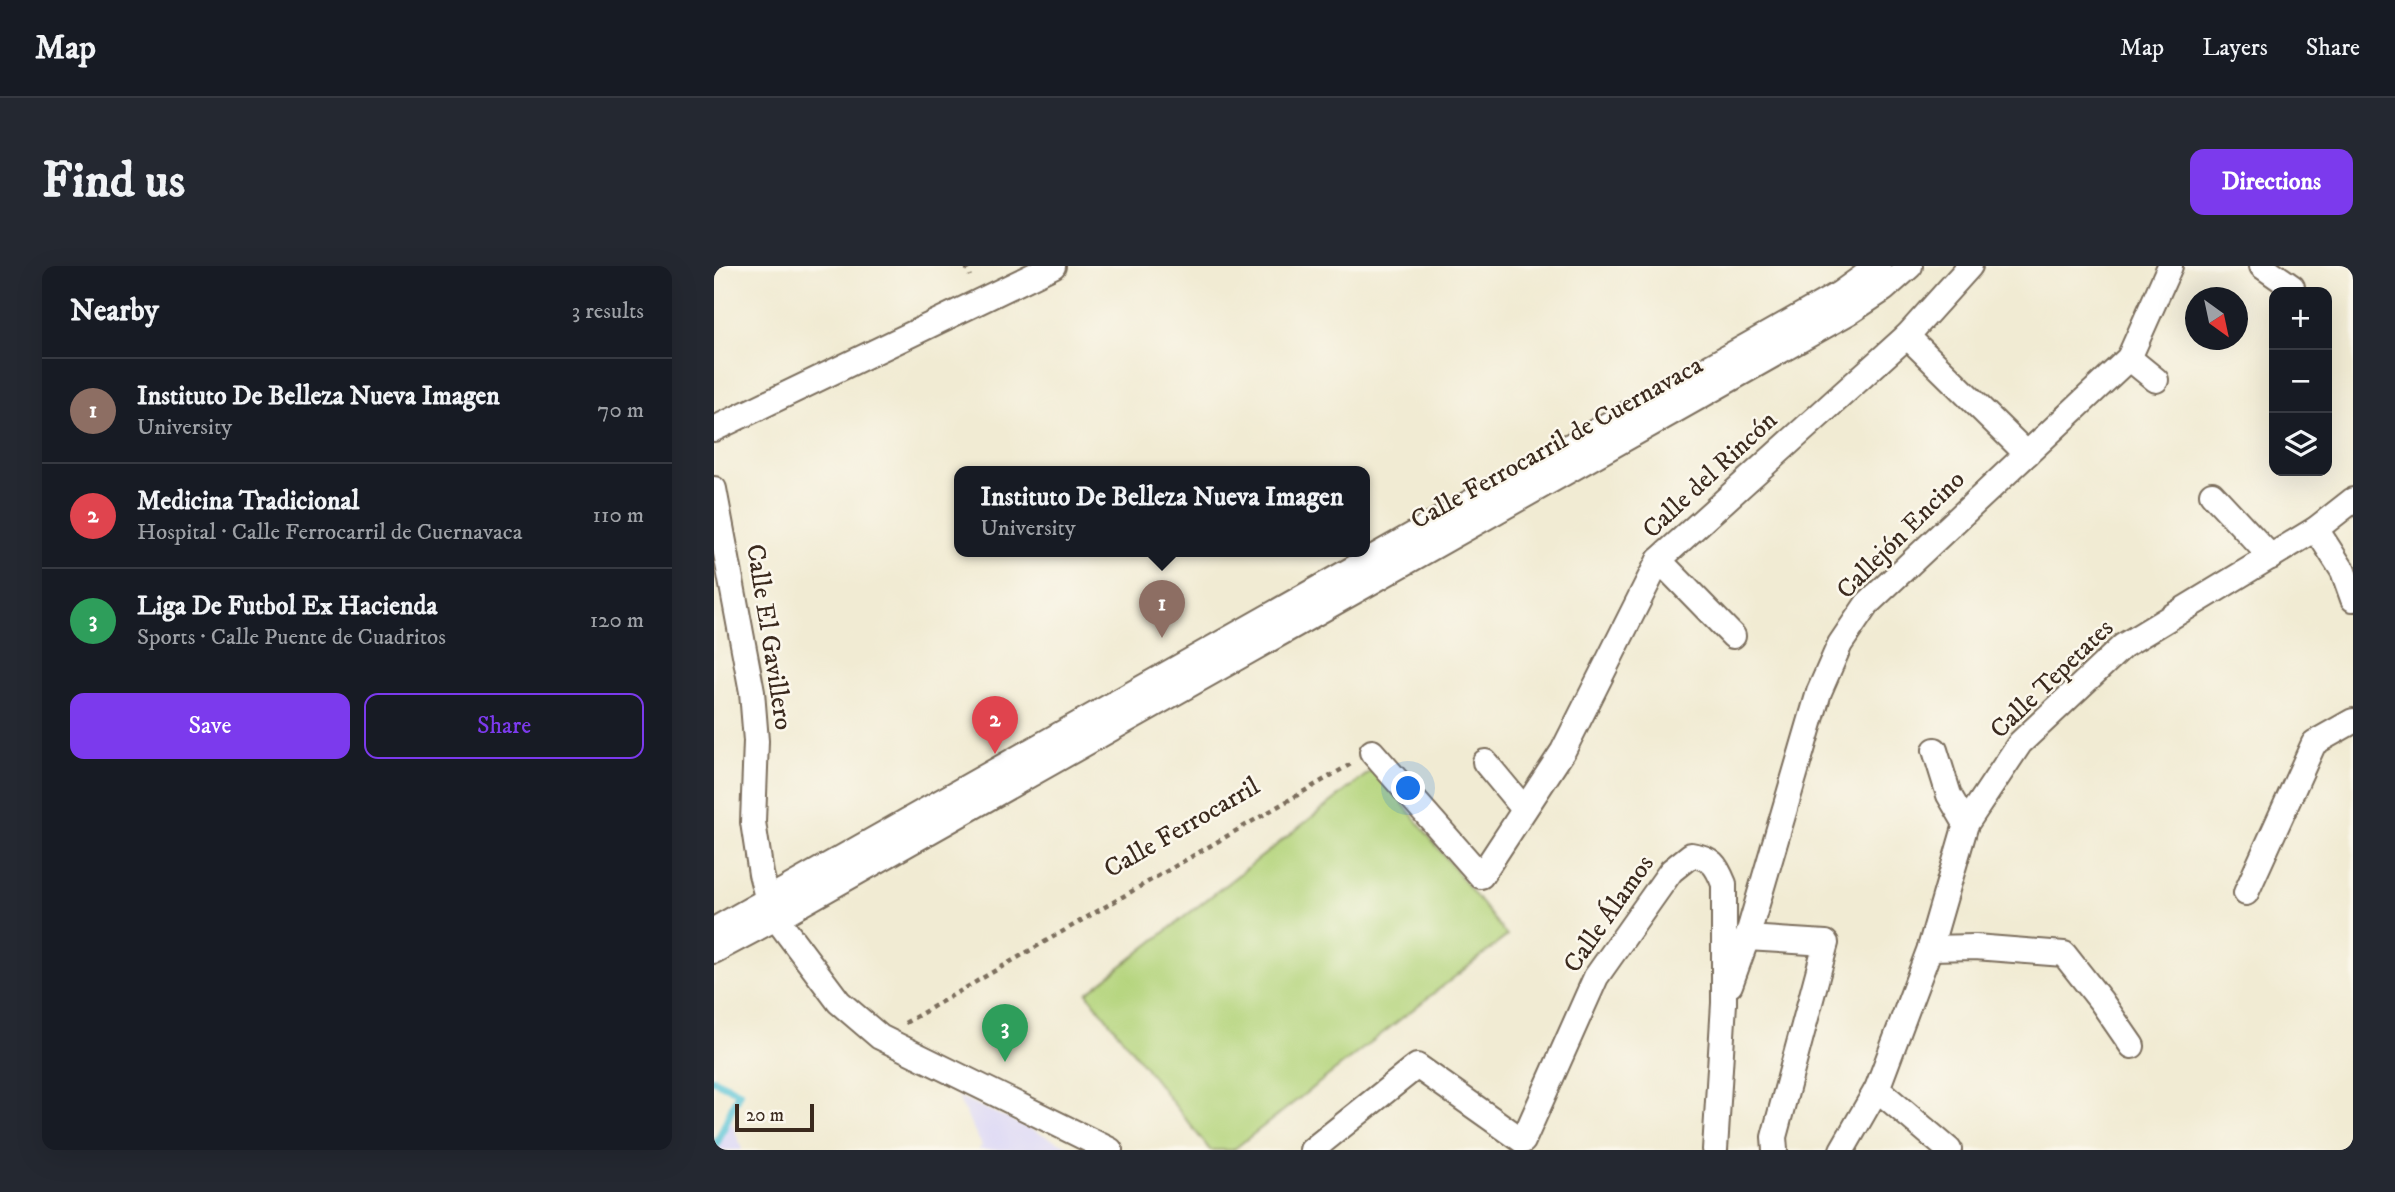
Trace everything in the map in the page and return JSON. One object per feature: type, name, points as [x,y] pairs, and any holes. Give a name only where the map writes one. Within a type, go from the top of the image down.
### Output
[{"type":"street","points":[[714,429],[1053,266]]},
{"type":"street","name":"Calle Ferrocarril de Cuernavaca","points":[[714,951],[772,909],[1839,294],[1878,266]]},
{"type":"street","name":"Calle Ferrocarril de Cuernavaca","points":[[714,930],[772,909],[1851,311],[1884,289],[1910,266]]},
{"type":"street","name":"Calle del Rincón","points":[[1372,752],[1481,876],[1563,751],[1659,560],[1907,336],[1970,266]]},
{"type":"street","name":"Callejón Encino","points":[[1724,1003],[1747,938],[1819,692],[1840,644],[1867,604],[2129,358],[2170,266]]},
{"type":"street","points":[[2262,266],[2292,287]]},
{"type":"street","points":[[1907,336],[2027,454]]},
{"type":"street","points":[[2129,358],[2156,380]]},
{"type":"street","name":"Calle El Gavillero","points":[[714,489],[752,692],[756,741],[753,822],[761,874],[772,909]]},
{"type":"street","points":[[2213,494],[2270,557]]},
{"type":"street","name":"Calle Tepetates","points":[[1842,1150],[1877,1089],[1930,948],[1966,824],[2020,743],[2123,646],[2316,529],[2353,500]]},
{"type":"street","points":[[2316,529],[2343,571],[2353,598]]},
{"type":"street","points":[[1659,560],[1733,636]]},
{"type":"street","points":[[2246,893],[2314,743],[2353,721]]},
{"type":"street","points":[[1935,750],[1949,795],[1966,824]]},
{"type":"street","points":[[1485,762],[1524,808]]},
{"type":"street","name":"Calle Álamos","points":[[1312,1150],[1417,1066],[1523,1141],[1597,977],[1671,871],[1691,855],[1707,857],[1718,869],[1724,884],[1724,1003],[1715,1150]]},
{"type":"street","points":[[772,909],[839,1002],[880,1037],[1110,1150]]},
{"type":"street","points":[[1747,938],[1826,943],[1774,1137],[1775,1150]]},
{"type":"street","points":[[1930,948],[1975,947],[2064,954],[2132,1045]]},
{"type":"street","points":[[1877,1089],[1949,1150]]},
{"type":"path","points":[[966,266],[970,276]]},
{"type":"path","name":"Calle Ferrocarril","points":[[880,1037],[1372,752]]},
{"type":"shaded area","points":[[957,1096],[1077,1150],[978,1150],[982,1146]]},
{"type":"shaded area","points":[[729,1115],[742,1150],[716,1150]]},
{"type":"green space","points":[[1375,768],[1507,936],[1233,1150],[1210,1150],[1087,993]]},
{"type":"waterway","points":[[714,1080],[739,1092],[714,1150]]},
{"type":"place","name":"Instituto De Belleza Nueva Imagen","points":[[1162,638]]},
{"type":"place","name":"Medicina Tradicional","points":[[995,754]]},
{"type":"place","name":"Liga De Futbol Ex Hacienda","points":[[1005,1062]]}]
